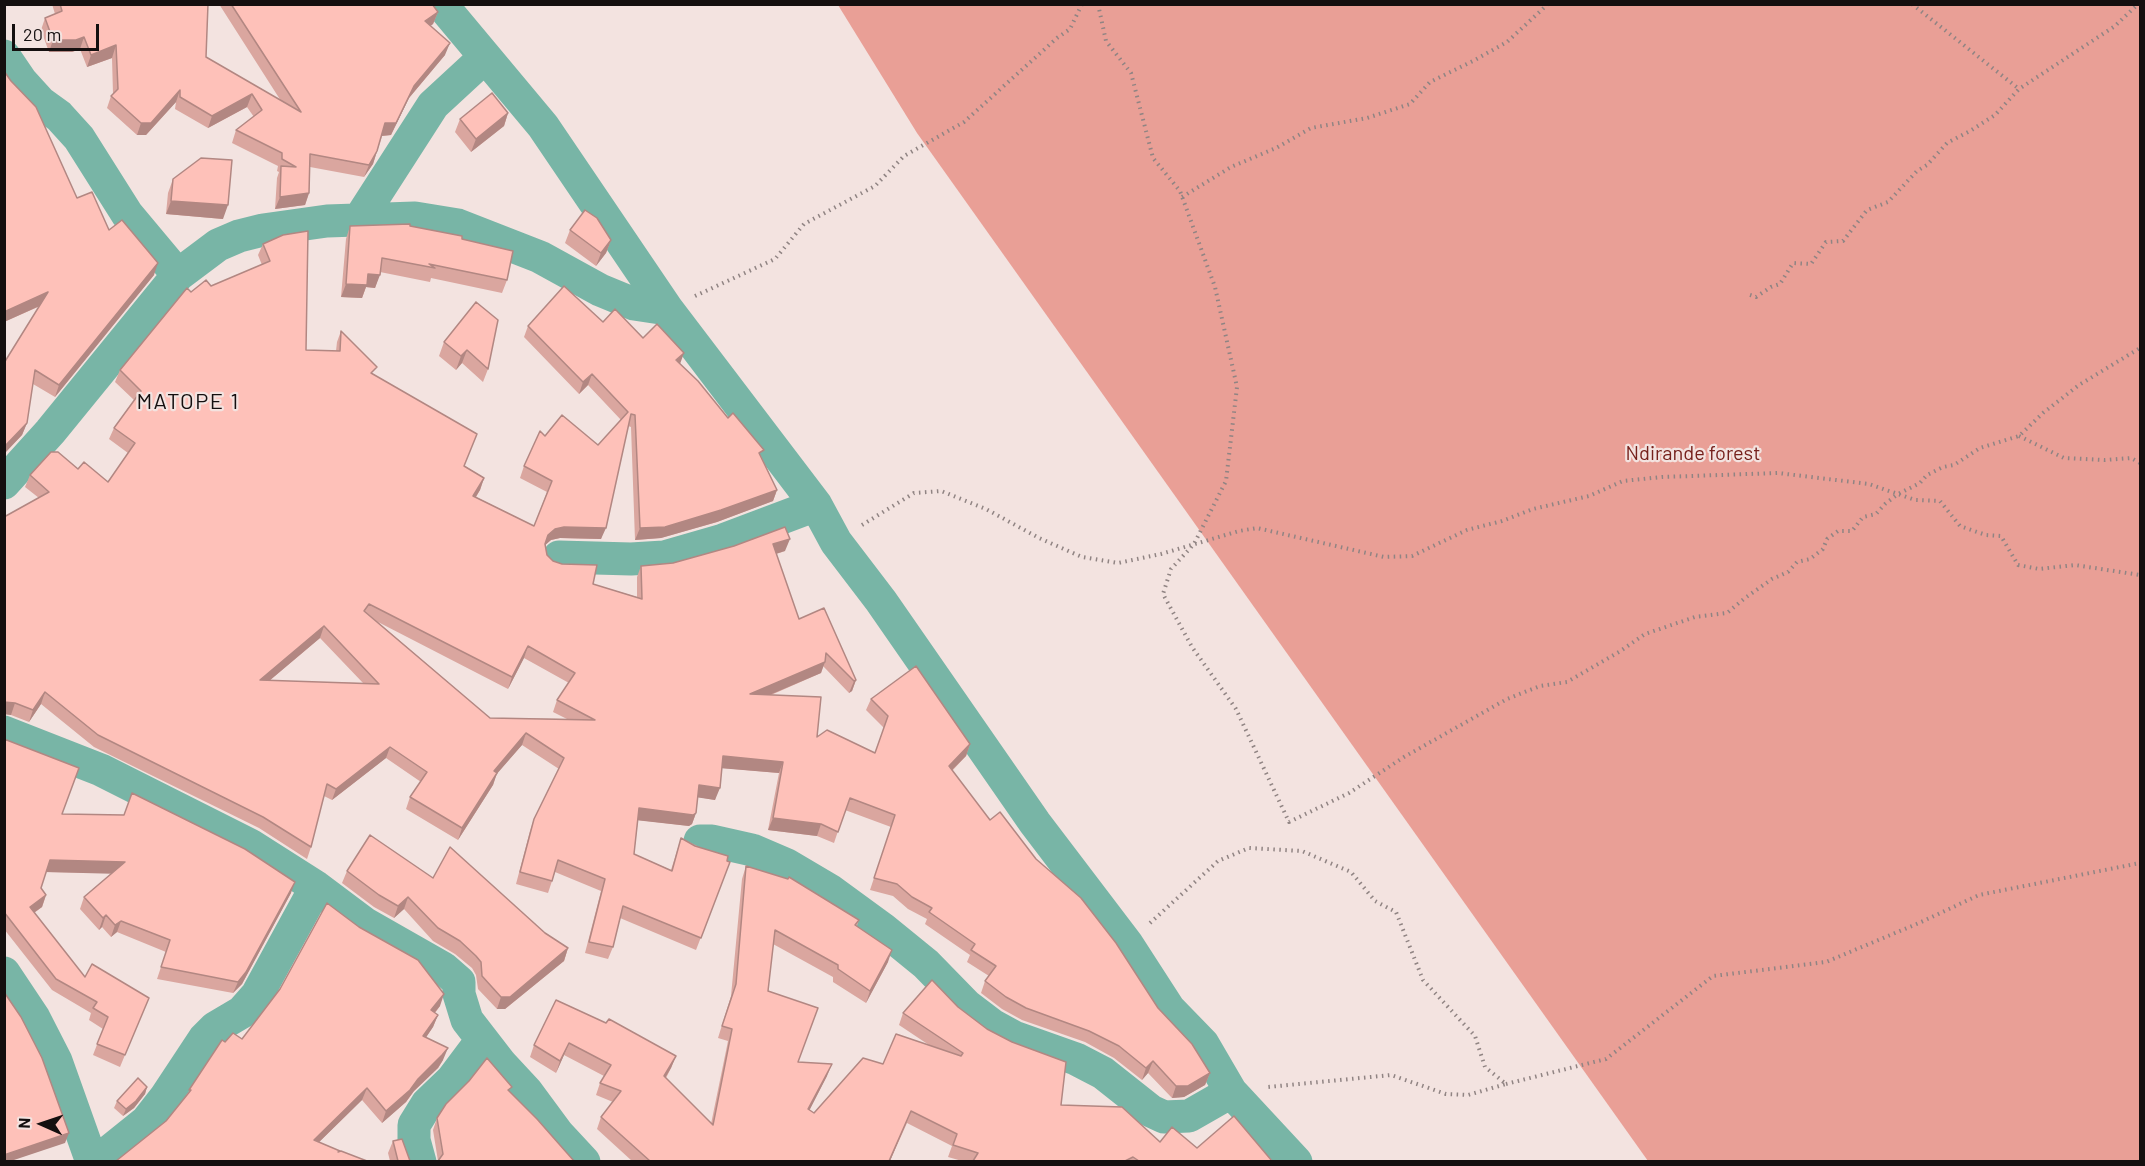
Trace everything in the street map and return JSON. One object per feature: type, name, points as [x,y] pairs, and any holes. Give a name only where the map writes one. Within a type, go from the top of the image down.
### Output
[{"type":"street","points":[[441,4],[543,126],[667,309],[816,505],[836,542],[881,601],[1035,823],[1127,944],[1169,1010],[1203,1044],[1231,1092],[1296,1161]]},
{"type":"street","points":[[4,56],[41,104],[59,116],[79,138],[127,214],[178,275]]},
{"type":"street","points":[[359,220],[434,105],[485,57]]},
{"type":"street","points":[[4,483],[50,432],[178,275],[218,245],[239,236],[263,230],[359,220],[415,218],[458,225],[540,257],[600,291],[634,304],[667,309]]},
{"type":"street","points":[[559,557],[631,559],[664,557],[723,540],[816,505]]},
{"type":"street","points":[[4,732],[101,770],[250,845],[316,887],[364,923],[443,968],[459,982],[459,994],[467,1020],[527,1092],[558,1134],[584,1161]]},
{"type":"street","points":[[700,841],[712,841],[752,850],[796,870],[831,891],[883,929],[926,964],[967,1006],[992,1025],[1014,1037],[1077,1059],[1103,1074],[1151,1111],[1164,1117],[1189,1116],[1231,1092]]},
{"type":"street","points":[[96,1161],[147,1121],[204,1039],[216,1028],[242,1012],[257,995],[316,887]]},
{"type":"street","points":[[4,973],[34,1018],[56,1061],[92,1161]]},
{"type":"street","points":[[420,1161],[414,1140],[414,1125],[427,1104],[452,1080],[482,1040]]},
{"type":"path","points":[[667,309],[775,259],[804,224],[875,186],[904,156],[964,122],[1070,28],[1082,4]]},
{"type":"path","points":[[1098,4],[1106,41],[1131,73],[1154,158],[1180,191],[1215,287],[1237,387],[1226,481],[1194,544],[1171,569],[1163,594],[1192,647],[1236,709],[1289,822],[1349,793],[1404,758],[1507,699],[1540,686],[1567,682],[1645,634],[1695,617],[1727,614],[1772,579],[1788,572],[1797,562],[1810,559],[1823,549],[1827,539],[1838,531],[1852,531],[1863,517],[1876,514],[1899,494],[1920,483],[1927,475],[1943,467],[1954,465],[1980,448],[2019,436],[2043,413],[2079,385],[2140,348]]},
{"type":"path","points":[[1182,197],[1231,167],[1276,148],[1311,128],[1367,118],[1410,105],[1430,82],[1508,42],[1548,4]]},
{"type":"path","points":[[1912,4],[2019,89]]},
{"type":"path","points":[[1750,295],[1756,297],[1780,284],[1793,263],[1811,264],[1826,242],[1843,241],[1867,210],[1888,202],[1947,143],[1970,132],[1995,115],[2019,89],[2115,27],[2138,4]]},
{"type":"path","points":[[2019,436],[2064,458],[2104,460],[2131,458],[2140,463]]},
{"type":"path","points":[[836,542],[914,493],[941,491],[986,508],[1039,538],[1082,557],[1118,563],[1257,528],[1384,557],[1412,556],[1467,530],[1502,521],[1533,509],[1589,496],[1623,481],[1662,477],[1778,473],[1869,484],[1916,500],[1940,501],[1960,526],[1986,535],[2001,536],[2018,565],[2039,569],[2075,565],[2140,575]]},
{"type":"path","points":[[1127,944],[1218,861],[1250,848],[1302,851],[1352,872],[1375,901],[1396,912],[1423,980],[1475,1036],[1485,1066],[1506,1084]]},
{"type":"path","points":[[1231,1092],[1325,1080],[1391,1075],[1446,1094],[1468,1095],[1605,1059],[1713,976],[1826,962],[1979,895],[2140,863]]},
{"type":"green space","name":"Ndirande forest","points":[[838,5],[2140,5],[2140,1161],[1648,1161],[917,133]]},
{"type":"building","points":[[60,4],[208,4],[206,57],[301,112],[231,4],[432,4],[438,12],[425,21],[450,43],[414,86],[396,123],[385,123],[377,151],[369,165],[310,154],[309,193],[280,197],[281,166],[296,167],[282,159],[282,153],[236,130],[262,110],[252,94],[212,116],[180,97],[180,90],[151,123],[141,123],[111,96],[118,89],[116,45],[91,55],[84,37],[76,40],[53,40],[45,18],[62,11]]},
{"type":"building","points":[[4,71],[36,107],[77,198],[92,192],[109,230],[122,220],[158,263],[59,385],[35,370],[27,423],[4,447],[4,363],[48,292],[4,312]]},
{"type":"building","points":[[492,93],[508,113],[476,139],[460,119]]},
{"type":"building","points":[[201,158],[232,160],[228,205],[171,201],[173,179]]},
{"type":"building","points":[[585,210],[597,218],[611,240],[601,253],[570,230]]},
{"type":"building","points":[[410,224],[410,226],[462,236],[462,239],[513,251],[507,280],[429,264],[435,268],[382,258],[380,275],[368,274],[367,285],[346,284],[350,226]]},
{"type":"building","points":[[308,231],[306,350],[340,351],[341,331],[377,367],[371,373],[477,434],[464,466],[484,478],[473,496],[534,526],[552,481],[524,466],[540,431],[545,436],[562,415],[598,445],[628,412],[592,374],[583,382],[528,326],[564,286],[603,322],[615,309],[643,338],[657,324],[684,353],[676,360],[698,381],[728,418],[733,413],[764,450],[759,453],[777,490],[665,527],[640,528],[635,415],[631,414],[606,528],[564,527],[555,529],[548,535],[545,544],[547,555],[553,561],[562,564],[597,565],[593,584],[642,599],[641,566],[673,563],[734,546],[785,527],[790,539],[773,544],[799,619],[824,608],[856,680],[854,681],[826,653],[825,662],[750,694],[821,697],[817,737],[827,730],[875,753],[888,716],[871,699],[916,666],[970,744],[949,766],[990,820],[1000,812],[1036,859],[1081,898],[1116,943],[1158,1008],[1192,1044],[1210,1073],[1188,1086],[1176,1086],[1153,1061],[1146,1068],[1119,1046],[1089,1031],[1026,1008],[1006,997],[985,981],[996,966],[971,950],[975,944],[929,912],[932,908],[912,897],[897,884],[874,878],[895,815],[850,798],[838,832],[821,824],[773,818],[783,762],[723,756],[720,788],[699,785],[696,813],[693,815],[639,808],[634,854],[672,871],[681,838],[695,846],[728,856],[727,861],[730,862],[701,938],[623,906],[613,947],[589,942],[605,879],[558,860],[552,881],[520,872],[534,819],[564,758],[526,733],[494,771],[497,773],[462,828],[410,797],[427,772],[390,747],[336,789],[327,784],[311,847],[263,817],[98,735],[45,692],[33,710],[15,703],[4,702],[4,517],[49,492],[30,475],[51,452],[58,452],[78,469],[84,462],[108,482],[135,443],[114,428],[141,391],[120,370],[187,288],[191,292],[206,280],[211,286],[270,261],[263,244],[283,235]],"holes":[[[369,604],[512,677],[528,646],[575,673],[557,700],[595,720],[490,718],[364,611]],[[324,626],[379,684],[260,680]]]},
{"type":"building","points":[[476,302],[498,320],[488,369],[467,350],[461,356],[444,342]]},
{"type":"building","points":[[4,739],[79,768],[62,814],[124,815],[132,793],[245,849],[295,882],[246,972],[238,982],[161,967],[170,940],[121,921],[115,925],[106,915],[103,918],[84,897],[125,862],[50,860],[41,888],[46,895],[30,907],[85,977],[92,964],[149,998],[125,1055],[97,1044],[108,1017],[93,1008],[97,1002],[56,979],[4,912]]},
{"type":"building","points":[[370,835],[433,878],[450,847],[545,933],[568,948],[510,997],[501,997],[482,976],[481,962],[476,956],[460,941],[438,928],[408,897],[398,906],[347,871]]},
{"type":"building","points":[[746,866],[788,879],[789,877],[859,920],[855,925],[892,950],[870,991],[838,969],[838,965],[775,930],[768,991],[818,1008],[798,1062],[832,1064],[808,1109],[814,1113],[863,1058],[883,1064],[896,1034],[961,1056],[963,1053],[903,1013],[932,980],[958,1007],[987,1029],[1012,1042],[1066,1062],[1061,1105],[1122,1107],[1160,1142],[1172,1127],[1197,1148],[1234,1116],[1272,1161],[1139,1161],[1133,1157],[1125,1161],[973,1161],[978,1153],[953,1145],[957,1134],[911,1111],[889,1161],[650,1161],[601,1117],[621,1091],[600,1083],[611,1065],[569,1043],[560,1061],[534,1045],[556,1000],[606,1023],[609,1019],[676,1056],[664,1076],[713,1125],[732,1029],[722,1026],[736,984]]},
{"type":"building","points":[[327,903],[359,927],[418,960],[444,994],[431,1010],[438,1015],[423,1036],[448,1048],[442,1055],[410,1090],[386,1111],[367,1088],[314,1140],[340,1151],[338,1152],[341,1151],[367,1161],[116,1161],[166,1121],[191,1090],[189,1090],[222,1040],[225,1042],[233,1033],[242,1039],[280,989]]},
{"type":"building","points":[[4,992],[21,1017],[42,1058],[69,1133],[4,1155]]},
{"type":"building","points":[[487,1058],[512,1087],[508,1090],[574,1161],[438,1161],[443,1154],[437,1118],[446,1104],[469,1081]]},
{"type":"building","points":[[138,1078],[147,1087],[126,1109],[117,1101]]},
{"type":"building","points":[[402,1139],[410,1161],[398,1161],[393,1141]]},
{"type":"district","name":"MATOPE 1","points":[[188,402]]}]
